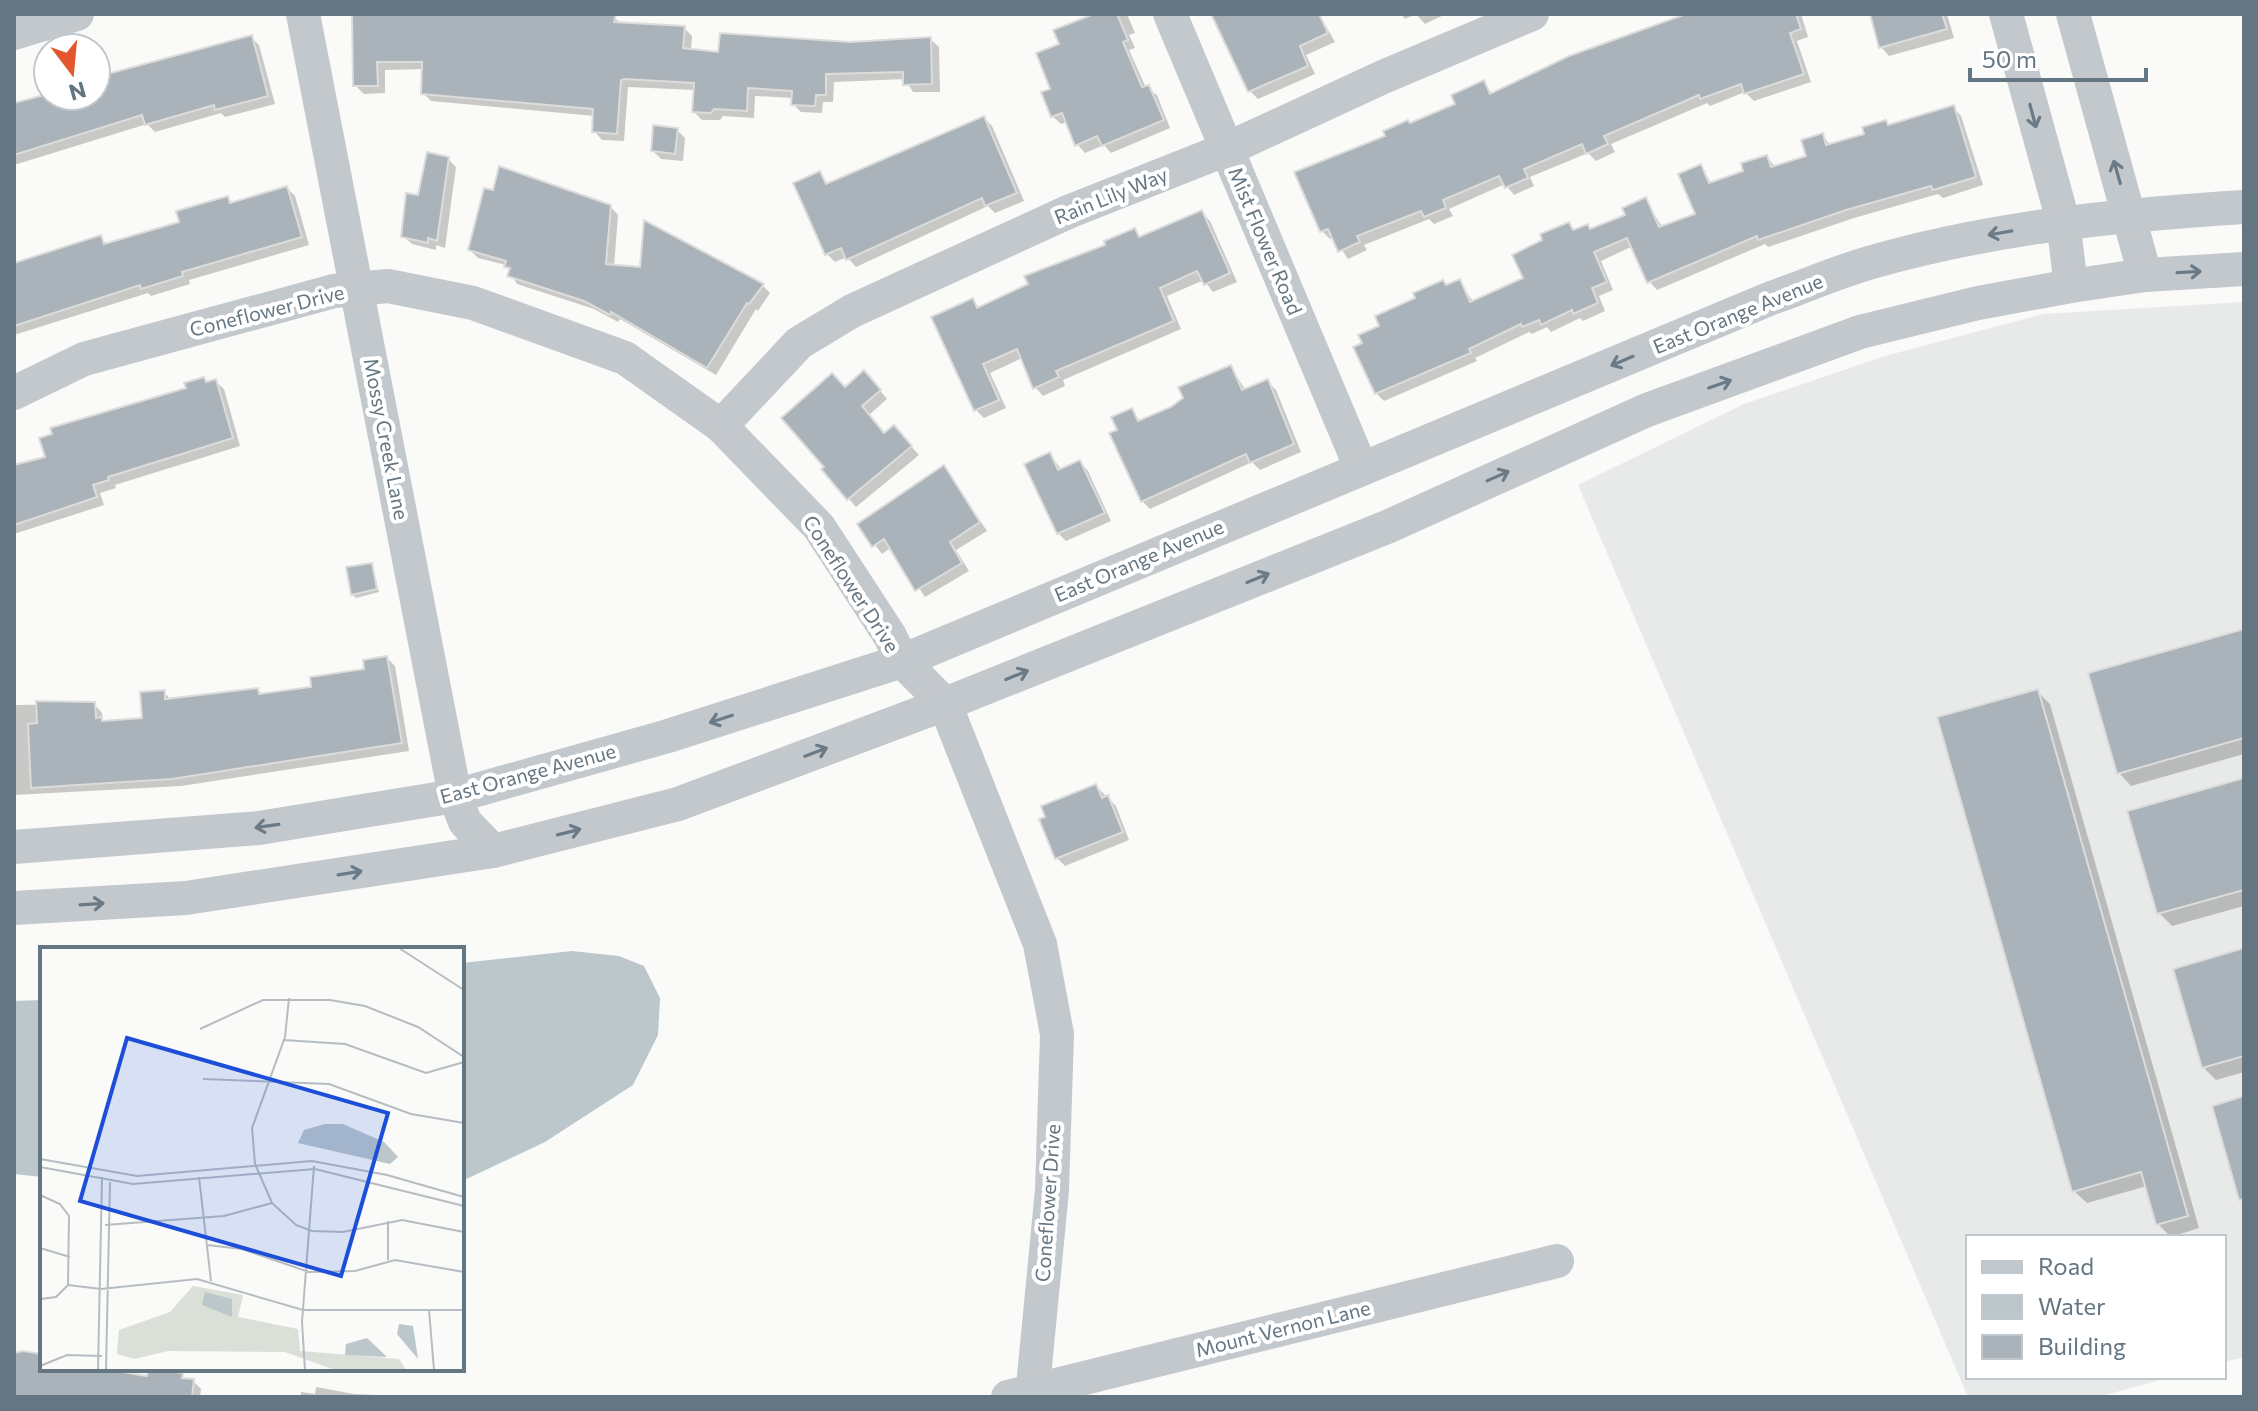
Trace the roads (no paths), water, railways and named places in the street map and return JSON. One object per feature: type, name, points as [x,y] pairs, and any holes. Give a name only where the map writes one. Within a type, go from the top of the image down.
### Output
[{"type":"street","points":[[14,33],[77,14]]},
{"type":"street","name":"Mossy Creek Lane","points":[[303,14],[455,796],[465,822],[493,851]]},
{"type":"street","name":"Mist Flower Road","points":[[1170,14],[1361,468]]},
{"type":"street","name":"Rain Lily Way","points":[[721,426],[799,343],[852,311],[1068,212],[1227,149],[1383,77],[1532,14]]},
{"type":"street","points":[[2006,14],[2063,221],[2071,286]]},
{"type":"street","points":[[2073,14],[2145,275]]},
{"type":"street","name":"East Orange Avenue","points":[[14,847],[259,828],[455,796],[668,736],[902,661],[1769,299],[1870,262],[1947,243],[2063,221],[2244,207]]},
{"type":"street","points":[[14,908],[186,898],[493,851],[678,804],[945,704],[1387,527],[1647,410],[1860,332],[1978,303],[2071,286],[2145,275],[2244,269]]},
{"type":"street","name":"Coneflower Drive","points":[[14,393],[84,359],[334,291],[388,286],[473,303],[625,358],[721,426],[819,527],[890,636],[902,661],[945,704],[1040,944],[1057,1034],[1052,1190],[1024,1395]]},
{"type":"street","points":[[945,704],[951,649],[959,637]]},
{"type":"street","name":"Mount Vernon Lane","points":[[1024,1395],[1557,1261]]},
{"type":"water","points":[[572,951],[619,956],[644,966],[660,998],[658,1035],[633,1085],[545,1142],[464,1180],[464,963]]},
{"type":"water","points":[[40,1000],[40,1177],[14,1174],[14,1001]]}]
